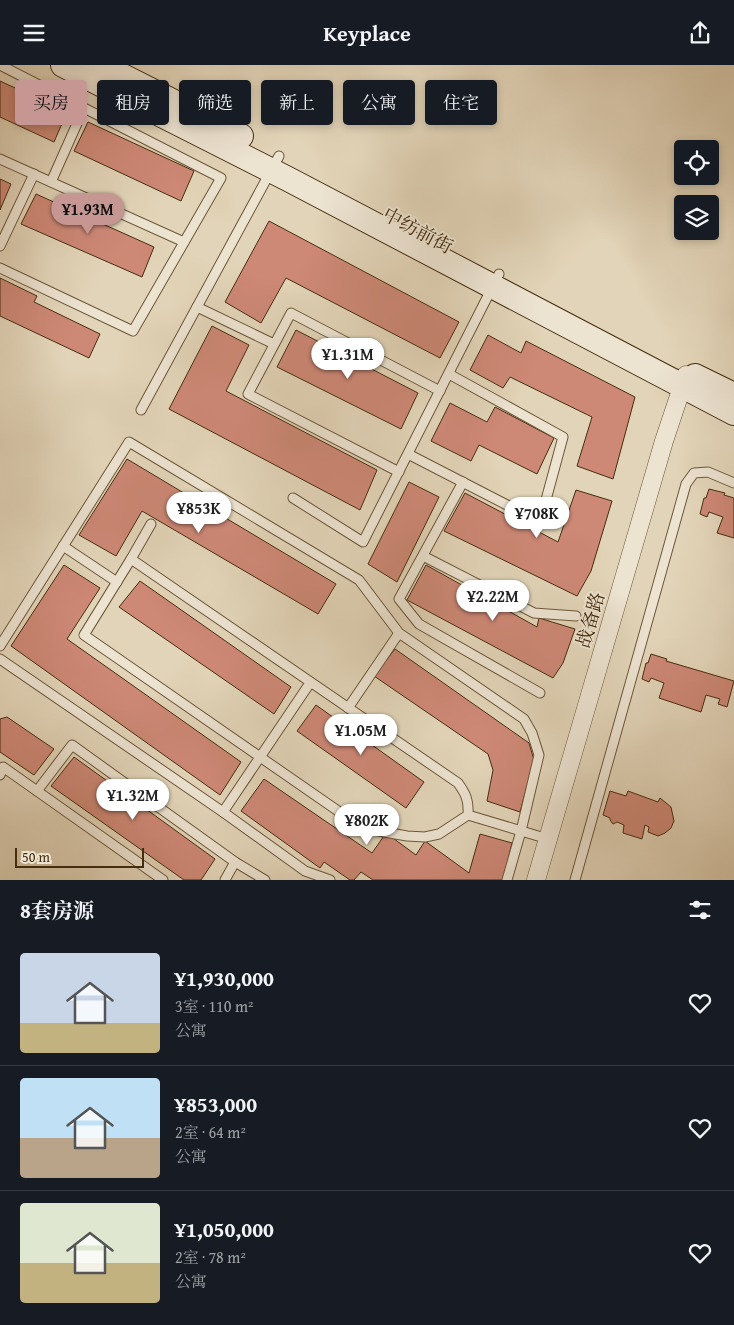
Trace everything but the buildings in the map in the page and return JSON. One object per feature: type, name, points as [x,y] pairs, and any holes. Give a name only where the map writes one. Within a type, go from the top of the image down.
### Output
[{"type":"street","points":[[64,65],[275,163]]},
{"type":"street","name":"中纺前街","points":[[102,65],[275,163],[684,379],[734,395]]},
{"type":"street","points":[[684,379],[734,413]]},
{"type":"street","name":"战备路","points":[[536,880],[684,379]]},
{"type":"lane","points":[[0,65],[29,80]]},
{"type":"lane","points":[[0,268],[133,331],[221,177],[87,110]]},
{"type":"lane","points":[[52,182],[77,125]]},
{"type":"lane","points":[[0,159],[184,242]]},
{"type":"lane","points":[[141,410],[275,163]]},
{"type":"lane","points":[[0,246],[34,174]]},
{"type":"lane","points":[[293,498],[363,543],[496,280]]},
{"type":"lane","points":[[197,307],[274,344]]},
{"type":"lane","points":[[399,472],[248,394],[291,313],[440,391]]},
{"type":"lane","points":[[408,454],[540,522],[564,437],[449,374]]},
{"type":"lane","points":[[0,646],[128,442],[358,580],[399,633],[524,719],[532,733],[539,755],[507,880]]},
{"type":"lane","points":[[575,880],[686,484],[694,473],[708,472],[734,483]]},
{"type":"lane","points":[[463,482],[399,599],[419,624],[540,693]]},
{"type":"lane","points":[[151,524],[84,635],[342,813],[374,830],[425,837],[439,834],[468,815]]},
{"type":"lane","points":[[63,547],[117,582]]},
{"type":"lane","points":[[423,556],[534,613],[576,616]]},
{"type":"lane","points":[[131,559],[458,783],[466,793],[469,805],[468,815]]},
{"type":"lane","points":[[348,708],[399,633]]},
{"type":"lane","points":[[0,659],[223,812],[305,871],[330,880]]},
{"type":"lane","points":[[223,812],[310,683]]},
{"type":"lane","points":[[37,791],[72,745],[235,862],[265,880]]},
{"type":"lane","points":[[0,775],[3,767],[163,880]]},
{"type":"lane","points":[[468,815],[548,839]]},
{"type":"lane","points":[[225,880],[235,862]]}]
